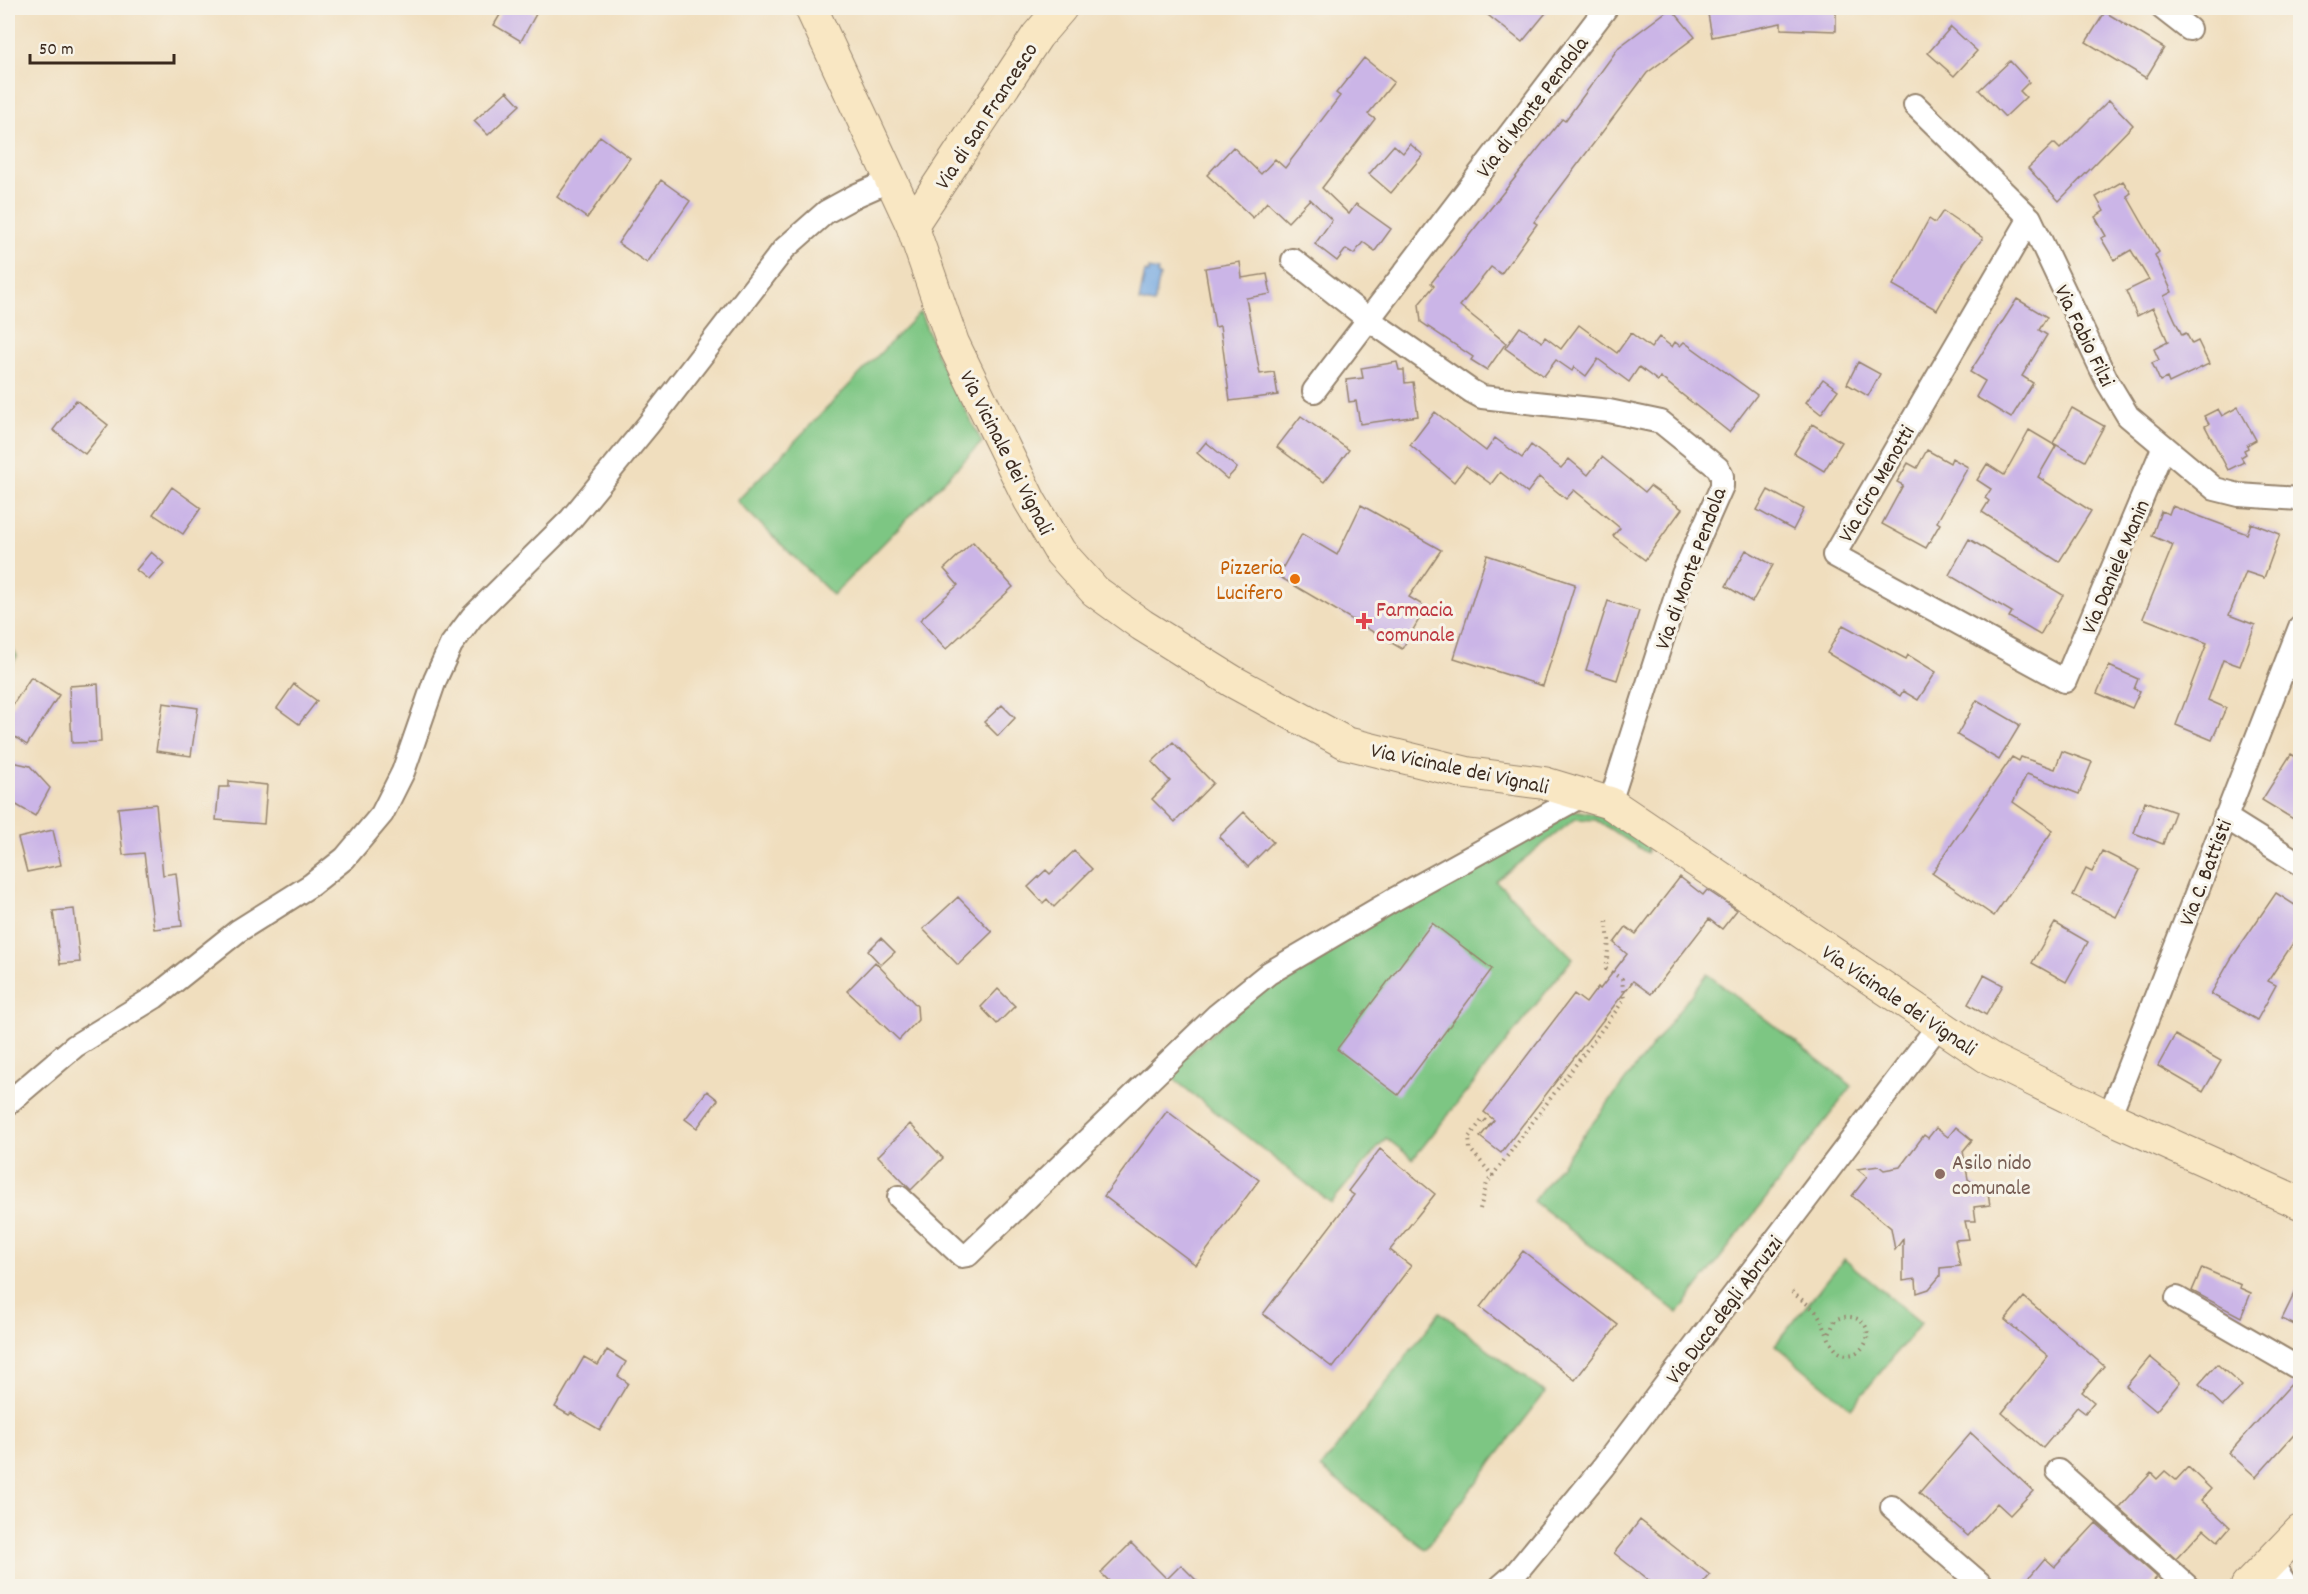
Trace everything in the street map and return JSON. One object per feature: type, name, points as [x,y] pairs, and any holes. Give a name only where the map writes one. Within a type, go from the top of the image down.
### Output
[{"type":"street","name":"Via Vicinale dei Vignali","points":[[811,8],[912,225],[953,343],[1029,501],[1060,552],[1095,591],[1142,625],[1224,676],[1346,743],[1467,773],[1544,783],[1597,799],[1990,1059],[2109,1117],[2301,1203]]},
{"type":"street","name":"Via di San Francesco","points":[[912,225],[1037,36],[1061,8]]},
{"type":"street","name":"Via di Monte Pendola","points":[[1314,391],[1606,8]]},
{"type":"street","points":[[2162,8],[2189,29]]},
{"type":"street","name":"Via Fabio Filzi","points":[[1915,105],[2030,218],[2107,381],[2128,416],[2215,489],[2239,495],[2301,499]]},
{"type":"street","points":[[8,1103],[75,1046],[155,998],[237,931],[311,885],[345,858],[382,814],[403,772],[435,680],[452,645],[472,617],[571,519],[648,425],[784,249],[826,212],[891,180]]},
{"type":"street","name":"Via Ciro Menotti","points":[[2030,218],[1834,555],[2062,682]]},
{"type":"street","name":"Via di Monte Pendola","points":[[1293,260],[1368,319],[1482,397],[1609,411],[1661,422],[1718,468],[1722,476],[1722,486],[1683,574],[1597,799]]},
{"type":"street","name":"Via Daniele Manin","points":[[2062,682],[2067,679],[2164,446]]},
{"type":"street","name":"Via C. Battisti","points":[[2109,1117],[2301,627]]},
{"type":"street","points":[[898,1197],[962,1256],[968,1255],[1209,1023],[1269,973],[1395,899],[1597,799]]},
{"type":"street","points":[[2225,817],[2301,864]]},
{"type":"street","name":"Via Duca degli Abruzzi","points":[[1501,1587],[1515,1574],[1603,1467],[1938,1026]]},
{"type":"street","points":[[2177,1298],[2301,1369]]},
{"type":"street","points":[[2058,1471],[2187,1587]]},
{"type":"street","points":[[1892,1507],[1983,1587]]},
{"type":"street","points":[[2247,1587],[2279,1574],[2301,1531]]},
{"type":"path","points":[[1480,1209],[1487,1183],[1624,1000],[1622,979],[1606,969],[1609,940],[1606,921]]},
{"type":"path","points":[[1490,1125],[1483,1119],[1469,1137],[1470,1149],[1492,1176]]},
{"type":"path","points":[[1792,1292],[1817,1314],[1830,1343],[1839,1352],[1852,1354],[1863,1348],[1868,1336],[1864,1323],[1847,1315],[1835,1320],[1828,1337]]},
{"type":"green space","points":[[920,312],[938,357],[982,442],[833,595],[737,501]]},
{"type":"green space","points":[[8,640],[17,656],[8,672]]},
{"type":"green space","points":[[1567,809],[1599,815],[1647,846],[1648,851],[1647,853],[1596,820],[1575,819],[1496,881],[1573,958],[1413,1159],[1386,1138],[1331,1203],[1166,1073],[1282,973]]},
{"type":"green space","points":[[1707,974],[1852,1086],[1678,1313],[1533,1201]]},
{"type":"green space","points":[[1844,1259],[1921,1323],[1851,1408],[1775,1345]]},
{"type":"green space","points":[[1440,1312],[1545,1393],[1425,1549],[1321,1468]]},
{"type":"water","points":[[1149,269],[1158,271],[1157,275],[1160,276],[1154,304],[1139,301],[1145,272],[1149,273]]},
{"type":"building","points":[[504,8],[526,8],[536,14],[521,41],[494,25]]},
{"type":"building","points":[[1479,8],[1550,8],[1522,42]]},
{"type":"building","points":[[1671,8],[1695,37],[1647,73],[1534,222],[1537,224],[1501,274],[1491,267],[1460,306],[1506,343],[1487,370],[1471,360],[1473,357],[1421,322],[1419,304],[1434,286],[1431,283],[1562,119],[1565,121],[1619,47]]},
{"type":"building","points":[[1707,8],[1836,8],[1836,31],[1781,29],[1781,23],[1712,37]]},
{"type":"building","points":[[2105,12],[2164,48],[2146,78],[2086,42]]},
{"type":"building","points":[[1951,27],[1977,51],[1954,76],[1928,53]]},
{"type":"building","points":[[1364,58],[1394,82],[1368,114],[1375,119],[1322,188],[1349,214],[1356,204],[1391,229],[1375,251],[1363,242],[1354,254],[1346,249],[1337,261],[1315,244],[1332,220],[1310,199],[1288,222],[1267,202],[1253,218],[1207,175],[1233,147],[1261,174],[1275,159],[1285,168],[1340,96],[1336,93]]},
{"type":"building","points":[[2010,61],[2029,82],[2020,91],[2026,97],[2005,117],[1979,90]]},
{"type":"building","points":[[507,91],[520,105],[488,135],[474,121]]},
{"type":"building","points":[[2109,100],[2133,125],[2059,201],[2028,168],[2054,143],[2060,149]]},
{"type":"building","points":[[600,136],[630,158],[587,218],[557,197]]},
{"type":"building","points":[[1410,144],[1423,155],[1391,193],[1369,174],[1394,145],[1403,153]]},
{"type":"building","points":[[661,180],[690,201],[647,263],[618,243]]},
{"type":"building","points":[[2123,181],[2131,193],[2127,196],[2159,252],[2155,255],[2172,292],[2164,296],[2182,335],[2186,333],[2192,344],[2198,341],[2209,364],[2169,383],[2167,378],[2160,381],[2152,363],[2159,360],[2154,349],[2168,342],[2153,308],[2137,316],[2126,291],[2149,280],[2131,250],[2114,260],[2101,238],[2106,236],[2095,217],[2104,211],[2096,197]]},
{"type":"building","points":[[1943,211],[1983,238],[1965,261],[1937,310],[1893,285],[1929,219],[1935,223]]},
{"type":"building","points":[[1240,262],[1242,278],[1267,274],[1271,294],[1246,298],[1260,374],[1274,372],[1278,395],[1230,401],[1220,326],[1215,327],[1205,268]]},
{"type":"building","points":[[2017,299],[2047,317],[2039,330],[2047,335],[2022,376],[2033,383],[2011,418],[1976,397],[1985,381],[1970,372]]},
{"type":"building","points":[[1579,325],[1617,353],[1631,333],[1651,348],[1659,337],[1672,347],[1675,342],[1680,346],[1684,342],[1757,395],[1729,432],[1660,377],[1658,381],[1639,367],[1629,382],[1598,359],[1586,376],[1574,367],[1572,371],[1556,360],[1544,376],[1505,348],[1520,327],[1542,342],[1545,337],[1561,349]]},
{"type":"building","points":[[1397,362],[1399,370],[1404,370],[1405,383],[1413,382],[1418,416],[1360,424],[1356,401],[1349,402],[1346,380],[1363,378],[1361,368]]},
{"type":"building","points":[[1858,362],[1880,374],[1868,396],[1847,384]]},
{"type":"building","points":[[1823,379],[1838,390],[1821,414],[1806,402]]},
{"type":"building","points":[[76,400],[108,425],[85,454],[53,430]]},
{"type":"building","points":[[2238,407],[2256,440],[2247,445],[2248,448],[2244,450],[2246,454],[2241,457],[2244,462],[2228,470],[2205,426],[2209,424],[2204,416],[2218,409],[2222,416]]},
{"type":"building","points":[[2072,408],[2104,426],[2085,461],[2053,443]]},
{"type":"building","points":[[1435,412],[1486,451],[1495,438],[1522,458],[1531,445],[1561,468],[1569,459],[1588,475],[1602,457],[1645,492],[1650,486],[1682,509],[1645,560],[1613,536],[1620,528],[1574,490],[1566,499],[1539,477],[1527,493],[1500,472],[1491,484],[1466,466],[1454,482],[1410,445]]},
{"type":"building","points":[[1301,416],[1349,450],[1324,482],[1277,447]]},
{"type":"building","points":[[1812,424],[1842,442],[1824,471],[1794,453]]},
{"type":"building","points":[[2029,430],[2056,446],[2038,477],[2091,511],[2059,562],[1982,512],[1989,501],[1985,498],[1991,489],[1977,480],[1987,464],[2004,475]]},
{"type":"building","points":[[1206,442],[1237,468],[1227,479],[1197,453]]},
{"type":"building","points":[[1927,450],[1950,463],[1952,458],[1968,467],[1937,522],[1940,524],[1926,548],[1882,524],[1903,485],[1897,482],[1908,463],[1917,468]]},
{"type":"building","points":[[172,487],[201,508],[183,534],[153,514]]},
{"type":"building","points":[[1768,490],[1804,509],[1793,530],[1757,510]]},
{"type":"building","points":[[1361,505],[1441,550],[1409,597],[1426,607],[1402,649],[1278,576],[1302,534],[1337,555]]},
{"type":"building","points":[[2172,506],[2247,534],[2251,523],[2280,534],[2264,578],[2246,572],[2229,615],[2255,625],[2240,666],[2223,660],[2208,700],[2226,708],[2212,740],[2176,725],[2207,643],[2143,618],[2173,545],[2152,536],[2161,511],[2169,514]]},
{"type":"building","points":[[1969,539],[2063,595],[2040,635],[2009,617],[2012,612],[1949,575]]},
{"type":"building","points":[[973,542],[1013,587],[946,649],[920,620],[958,585],[944,569]]},
{"type":"building","points":[[1746,550],[1773,565],[1752,602],[1726,586]]},
{"type":"building","points":[[151,552],[164,563],[149,580],[136,570]]},
{"type":"building","points":[[1487,555],[1575,584],[1543,686],[1454,658]]},
{"type":"building","points":[[1608,601],[1639,611],[1617,680],[1586,670]]},
{"type":"building","points":[[1843,625],[1906,659],[1908,655],[1936,672],[1918,700],[1903,691],[1900,696],[1827,653]]},
{"type":"building","points":[[2109,666],[2138,679],[2134,689],[2140,691],[2132,708],[2097,693]]},
{"type":"building","points":[[31,677],[59,695],[27,745],[8,732],[8,712]]},
{"type":"building","points":[[98,684],[101,742],[72,743],[69,686]]},
{"type":"building","points":[[294,684],[317,701],[299,724],[277,708]]},
{"type":"building","points":[[1977,700],[2020,725],[1999,760],[1957,735]]},
{"type":"building","points":[[163,703],[198,708],[191,756],[156,751]]},
{"type":"building","points":[[1002,705],[1015,718],[998,736],[984,722]]},
{"type":"building","points":[[1173,742],[1213,783],[1175,822],[1152,799],[1170,781],[1152,762]]},
{"type":"building","points":[[2062,751],[2092,762],[2079,794],[2027,774],[2013,802],[2053,830],[1994,916],[1932,873],[2012,757],[2019,761],[2021,757],[2055,769]]},
{"type":"building","points":[[2291,754],[2301,760],[2301,811],[2295,820],[2262,800]]},
{"type":"building","points":[[8,761],[30,766],[50,788],[35,816],[8,800]]},
{"type":"building","points":[[229,781],[267,785],[264,824],[216,820],[219,787],[229,787]]},
{"type":"building","points":[[2145,801],[2175,812],[2163,844],[2134,833]]},
{"type":"building","points":[[156,804],[163,875],[176,873],[182,926],[154,929],[144,853],[123,855],[118,808]]},
{"type":"building","points":[[1244,812],[1273,842],[1248,867],[1219,837]]},
{"type":"building","points":[[53,830],[61,865],[27,872],[18,838]]},
{"type":"building","points":[[1074,851],[1092,869],[1054,907],[1047,899],[1043,903],[1028,887],[1046,870],[1050,874]]},
{"type":"building","points":[[2102,851],[2140,870],[2116,917],[2073,895],[2086,869],[2092,872]]},
{"type":"building","points":[[1680,877],[1703,895],[1707,890],[1737,910],[1722,929],[1709,919],[1651,994],[1633,981],[1501,1153],[1480,1137],[1494,1120],[1484,1112],[1574,994],[1586,1003],[1598,987],[1600,989],[1627,954],[1614,943],[1626,927],[1636,934]]},
{"type":"building","points":[[2276,893],[2301,909],[2301,931],[2268,981],[2276,985],[2257,1020],[2211,994],[2231,959]]},
{"type":"building","points":[[958,897],[992,932],[958,965],[923,929]]},
{"type":"building","points":[[74,909],[80,962],[60,964],[53,911]]},
{"type":"building","points":[[1432,923],[1492,969],[1398,1095],[1337,1049]]},
{"type":"building","points":[[2055,923],[2088,942],[2066,982],[2032,963]]},
{"type":"building","points":[[881,938],[895,952],[881,965],[868,951]]},
{"type":"building","points":[[875,962],[917,1006],[918,1020],[899,1040],[847,991]]},
{"type":"building","points":[[1984,975],[2003,985],[1986,1015],[1968,1004]]},
{"type":"building","points":[[998,989],[1015,1006],[997,1024],[981,1007]]},
{"type":"building","points":[[2175,1035],[2221,1061],[2203,1092],[2158,1066]]},
{"type":"building","points":[[707,1091],[718,1100],[697,1128],[685,1119]]},
{"type":"building","points":[[1167,1111],[1259,1180],[1196,1265],[1104,1196]]},
{"type":"building","points":[[910,1124],[943,1158],[911,1190],[878,1156]]},
{"type":"building","points":[[1956,1127],[1972,1140],[1963,1151],[1968,1179],[1988,1194],[1990,1205],[1974,1207],[1976,1221],[1965,1221],[1969,1239],[1955,1240],[1960,1266],[1940,1268],[1940,1276],[1929,1289],[1917,1293],[1916,1279],[1903,1281],[1903,1239],[1895,1250],[1891,1228],[1852,1196],[1867,1177],[1857,1169],[1879,1166],[1884,1170],[1900,1167],[1924,1135],[1928,1138],[1936,1128],[1948,1137]]},
{"type":"building","points":[[1380,1149],[1435,1194],[1390,1250],[1411,1266],[1333,1368],[1263,1314],[1354,1195],[1348,1191]]},
{"type":"building","points":[[1523,1251],[1618,1325],[1575,1380],[1480,1307]]},
{"type":"building","points":[[2202,1268],[2241,1285],[2240,1288],[2251,1293],[2241,1317],[2192,1291]]},
{"type":"building","points":[[2301,1280],[2301,1328],[2282,1319]]},
{"type":"building","points":[[2024,1297],[2104,1366],[2082,1392],[2094,1402],[2085,1413],[2077,1407],[2043,1448],[2002,1413],[2048,1356],[2005,1320]]},
{"type":"building","points":[[607,1350],[626,1362],[618,1376],[628,1383],[600,1430],[571,1413],[569,1415],[555,1407],[584,1357],[598,1365]]},
{"type":"building","points":[[2150,1357],[2180,1382],[2156,1411],[2126,1386]]},
{"type":"building","points":[[2217,1364],[2242,1386],[2223,1406],[2199,1384]]},
{"type":"building","points":[[2294,1381],[2301,1382],[2301,1427],[2256,1477],[2229,1453]]},
{"type":"building","points":[[1971,1433],[2033,1491],[2010,1515],[1997,1503],[1968,1536],[1919,1493]]},
{"type":"building","points":[[2188,1467],[2211,1489],[2201,1500],[2230,1527],[2218,1541],[2204,1529],[2176,1559],[2119,1508],[2151,1473],[2157,1479],[2165,1471],[2176,1480]]},
{"type":"building","points":[[1640,1520],[1710,1575],[1700,1587],[1657,1587],[1614,1553]]},
{"type":"building","points":[[2096,1523],[2157,1577],[2148,1587],[2021,1587],[2045,1558],[2055,1567]]},
{"type":"building","points":[[1131,1543],[1167,1579],[1181,1565],[1203,1587],[1115,1587],[1101,1573]]},
{"type":"place","name":"Pizzeria Lucifero","points":[[1295,579]]},
{"type":"place","name":"Farmacia comunale","points":[[1364,621]]},
{"type":"place","name":"Asilo nido comunale","points":[[1940,1174]]}]
